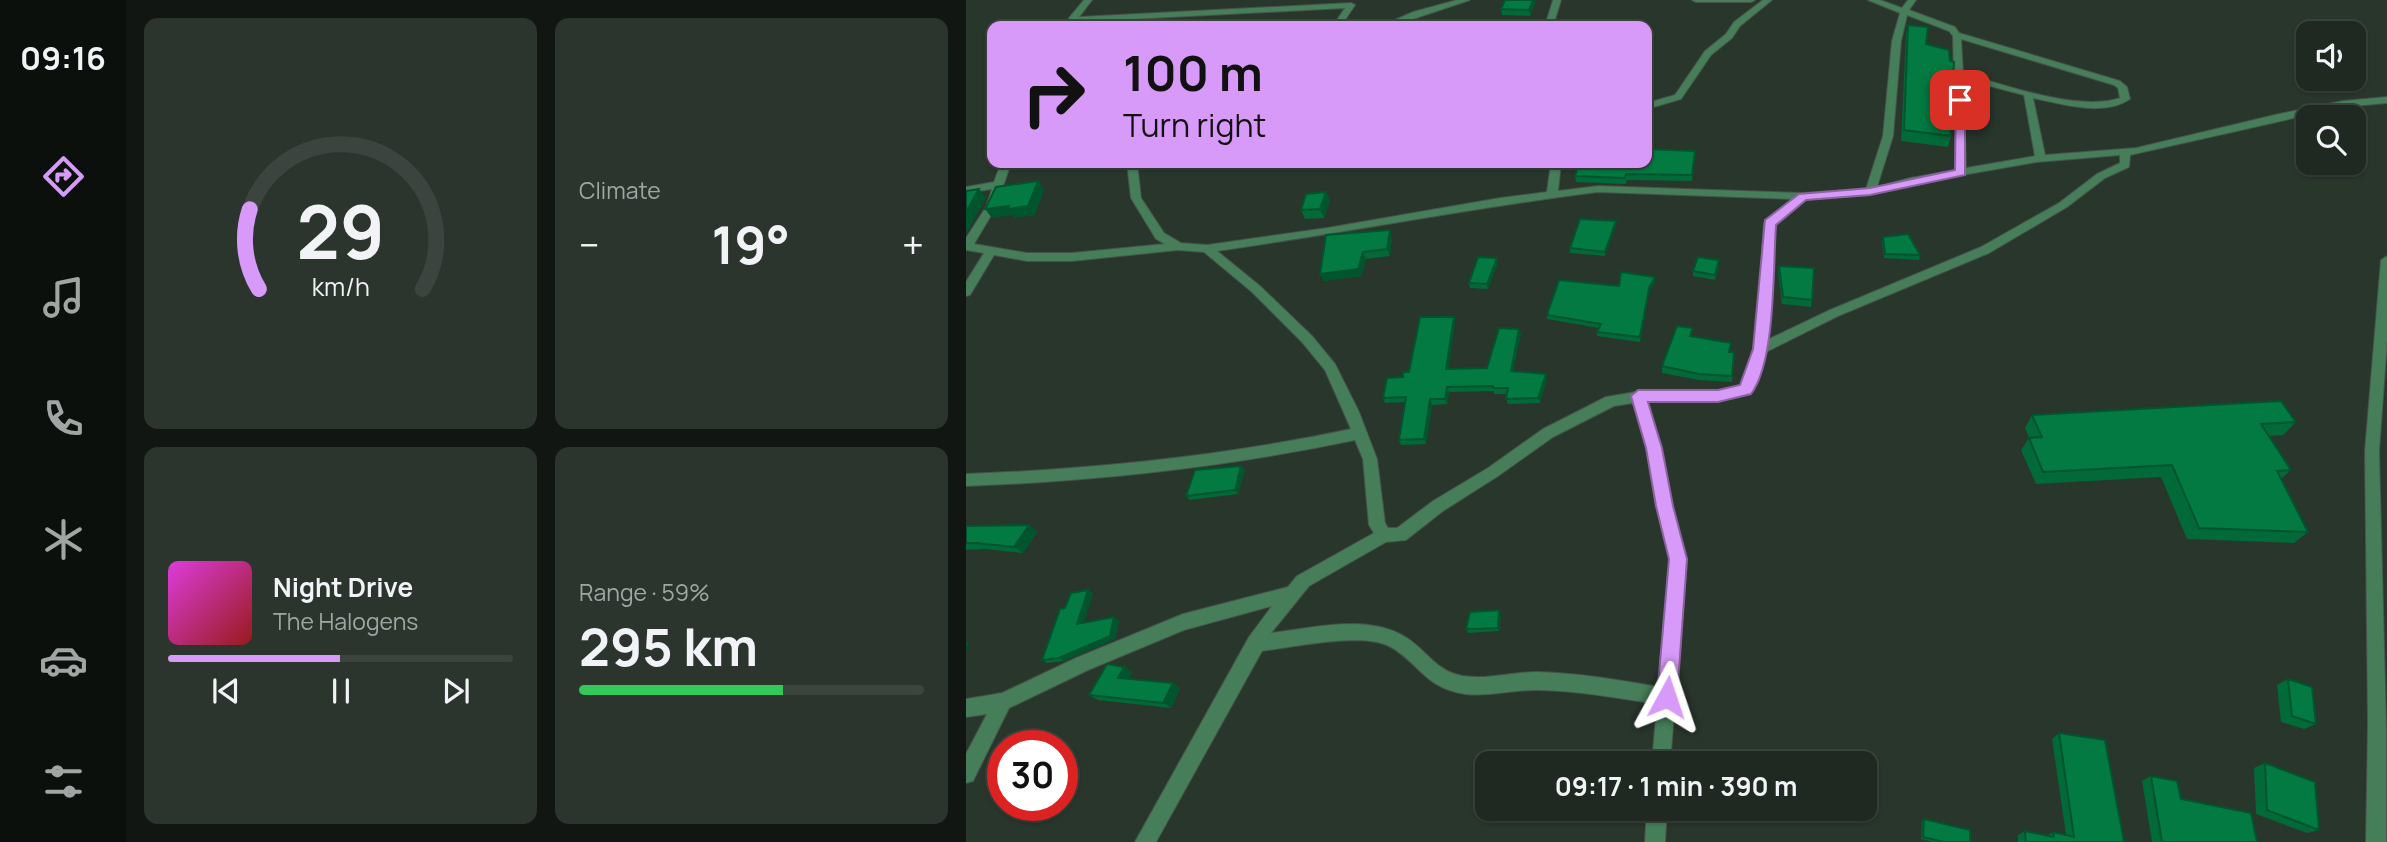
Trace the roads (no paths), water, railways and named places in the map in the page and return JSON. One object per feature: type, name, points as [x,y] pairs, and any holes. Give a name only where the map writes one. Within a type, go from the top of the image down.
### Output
[{"type":"street","points":[[1072,21],[1088,0]]},
{"type":"street","points":[[1398,21],[1466,0]]},
{"type":"street","points":[[1551,21],[1557,0]]},
{"type":"street","points":[[1696,0],[1751,0]]},
{"type":"street","points":[[1652,105],[1678,97],[1708,53],[1729,36],[1737,24],[1768,0]]},
{"type":"street","points":[[1872,0],[1952,29],[1956,35],[1960,75],[1961,172]]},
{"type":"street","points":[[1870,192],[1885,151],[1890,126],[1898,24],[1912,0]]},
{"type":"street","points":[[1098,21],[1352,3]]},
{"type":"street","points":[[1340,21],[1352,3]]},
{"type":"street","points":[[1956,35],[2071,67],[2117,83],[2122,87],[2125,99],[2116,103],[2085,104],[2028,94],[1960,75]]},
{"type":"street","points":[[2028,94],[2040,159]]},
{"type":"street","points":[[1004,168],[991,207],[967,246],[1027,257],[1072,257],[1178,246],[1207,249],[1328,232],[1500,201],[1598,189],[1803,196],[1870,192],[1961,172],[2040,159],[2124,152],[2343,104],[2387,100]]},
{"type":"street","points":[[1760,349],[1833,313],[1985,250],[2063,205],[2101,176],[2125,165],[2124,152]]},
{"type":"street","points":[[1133,168],[1136,198],[1160,236],[1178,246]]},
{"type":"street","points":[[1552,195],[1555,168]]},
{"type":"street","points":[[966,190],[998,185]]},
{"type":"street","points":[[1145,842],[1255,643],[1303,581],[1384,535],[1400,535],[1438,506],[1548,433],[1611,401],[1638,396],[1718,396],[1745,390],[1751,382],[1760,349],[1770,223],[1803,196]]},
{"type":"street","points":[[1207,249],[1256,289],[1307,339],[1330,367],[1370,459],[1377,525],[1384,535]]},
{"type":"street","points":[[966,292],[991,251]]},
{"type":"street","points":[[2376,842],[2377,724],[2372,452],[2387,260]]},
{"type":"street","points":[[1638,396],[1654,448],[1664,506],[1678,559],[1662,751]]},
{"type":"street","points":[[966,480],[1034,477],[1206,461],[1312,444],[1360,433]]},
{"type":"street","points":[[966,708],[1003,702],[1082,664],[1182,622],[1293,593]]},
{"type":"street","points":[[1255,643],[1363,631],[1381,634],[1403,645],[1424,667],[1459,685],[1469,687],[1536,681],[1600,686],[1667,697]]},
{"type":"street","points":[[966,774],[1003,702]]},
{"type":"street","points":[[1655,842],[1656,821]]}]
